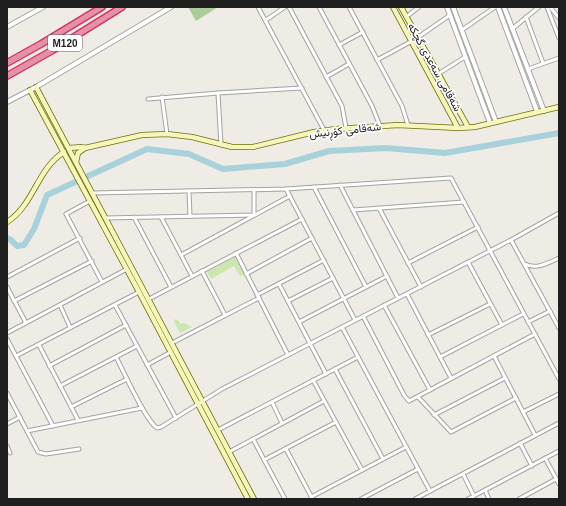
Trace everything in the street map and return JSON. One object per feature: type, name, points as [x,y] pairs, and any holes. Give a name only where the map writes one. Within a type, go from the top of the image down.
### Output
[{"type":"highway","name":"M120","points":[[7,63],[102,7]]},
{"type":"highway","name":"M120","points":[[7,76],[65,43],[122,7]]},
{"type":"main road","name":"شەقامی سەعدی گچکە","points":[[393,7],[458,128]]},
{"type":"main road","name":"شەقامی سەعدی گچکە","points":[[401,7],[468,127]]},
{"type":"main road","points":[[36,87],[254,499]]},
{"type":"main road","points":[[30,90],[127,269],[248,499]]},
{"type":"main road","name":"شەقامی کۆڕنیش","points":[[69,148],[82,146],[85,148],[142,135],[167,134],[192,137],[221,145],[253,147],[324,130],[408,125],[458,128],[468,127],[559,107]]},
{"type":"main road","points":[[76,162],[78,153],[85,148]]},
{"type":"main road","points":[[7,222],[22,209],[50,164],[64,152]]},
{"type":"main road","points":[[86,193],[93,193]]},
{"type":"street","points":[[7,28],[43,7]]},
{"type":"street","points":[[7,102],[36,87],[172,7]]},
{"type":"street","points":[[258,7],[324,130]]},
{"type":"street","points":[[266,20],[285,7]]},
{"type":"street","points":[[289,7],[342,106],[346,128]]},
{"type":"street","points":[[319,7],[372,106],[380,126]]},
{"type":"street","points":[[349,7],[402,106],[408,125]]},
{"type":"street","points":[[406,17],[419,7]]},
{"type":"street","points":[[447,7],[490,123]]},
{"type":"street","points":[[453,7],[496,122]]},
{"type":"street","points":[[462,30],[496,7],[538,111]]},
{"type":"street","points":[[504,7],[544,110]]},
{"type":"street","points":[[512,29],[539,7]]},
{"type":"street","points":[[548,7],[559,18]]},
{"type":"street","points":[[548,7],[559,38]]},
{"type":"street","points":[[417,38],[450,15]]},
{"type":"street","points":[[526,18],[543,63]]},
{"type":"street","points":[[339,45],[362,32]]},
{"type":"street","points":[[377,60],[412,41]]},
{"type":"street","points":[[438,74],[465,57]]},
{"type":"street","points":[[528,69],[559,58]]},
{"type":"street","points":[[326,77],[349,64]]},
{"type":"street","points":[[148,99],[302,88]]},
{"type":"street","points":[[218,93],[221,145]]},
{"type":"street","points":[[162,97],[167,134]]},
{"type":"street","points":[[487,117],[491,117],[493,114]]},
{"type":"street","points":[[93,193],[286,189],[451,178],[559,379]]},
{"type":"street","points":[[340,186],[398,298]]},
{"type":"street","points":[[314,187],[366,287]]},
{"type":"street","points":[[286,189],[355,320]]},
{"type":"street","points":[[254,190],[254,215]]},
{"type":"street","points":[[189,191],[190,216]]},
{"type":"street","points":[[181,255],[290,196]]},
{"type":"street","points":[[90,201],[66,214],[102,282]]},
{"type":"street","points":[[353,210],[464,202]]},
{"type":"street","points":[[379,208],[421,287]]},
{"type":"street","points":[[116,357],[142,408],[154,426],[157,428],[161,427],[222,389],[490,251],[559,213]]},
{"type":"street","points":[[105,218],[254,215]]},
{"type":"street","points":[[134,217],[171,287]]},
{"type":"street","points":[[161,217],[192,276]]},
{"type":"street","points":[[149,299],[302,219]]},
{"type":"street","points":[[408,263],[478,228]]},
{"type":"street","points":[[7,277],[80,238]]},
{"type":"street","points":[[246,274],[312,238]]},
{"type":"street","points":[[511,240],[559,328]]},
{"type":"street","points":[[236,254],[288,355]]},
{"type":"street","points":[[524,263],[537,267],[559,258]]},
{"type":"street","points":[[172,343],[324,260]]},
{"type":"street","points":[[14,301],[92,261]]},
{"type":"street","points":[[468,262],[502,325]]},
{"type":"street","points":[[7,333],[127,269]]},
{"type":"street","points":[[202,271],[225,315]]},
{"type":"street","points":[[299,322],[387,276]]},
{"type":"street","points":[[288,301],[333,278]]},
{"type":"street","points":[[279,284],[326,374]]},
{"type":"street","points":[[7,287],[26,323]]},
{"type":"street","points":[[16,356],[139,292]]},
{"type":"street","points":[[407,294],[451,378]]},
{"type":"street","points":[[428,335],[490,304]]},
{"type":"street","points":[[60,305],[70,327]]},
{"type":"street","points":[[115,305],[176,418]]},
{"type":"street","points":[[384,305],[430,390]]},
{"type":"street","points":[[528,322],[550,311]]},
{"type":"street","points":[[440,357],[524,314]]},
{"type":"street","points":[[363,316],[404,395],[409,401],[535,334]]},
{"type":"street","points":[[553,317],[559,316]]},
{"type":"street","points":[[49,366],[126,325]]},
{"type":"street","points":[[342,327],[430,491]]},
{"type":"street","points":[[7,339],[8,344],[16,356],[53,426]]},
{"type":"street","points":[[39,345],[78,420]]},
{"type":"street","points":[[60,386],[137,346]]},
{"type":"street","points":[[147,365],[171,352]]},
{"type":"street","points":[[494,356],[535,436]]},
{"type":"street","points":[[218,430],[358,357]]},
{"type":"street","points":[[335,369],[383,459]]},
{"type":"street","points":[[434,415],[505,378]]},
{"type":"street","points":[[71,407],[127,379]]},
{"type":"street","points":[[314,380],[362,470]]},
{"type":"street","points":[[7,393],[38,452],[46,454],[79,449]]},
{"type":"street","points":[[523,412],[559,394]]},
{"type":"street","points":[[418,397],[451,432],[516,398]]},
{"type":"street","points":[[229,452],[324,401]]},
{"type":"street","points":[[272,402],[282,423]]},
{"type":"street","points":[[27,431],[142,408]]},
{"type":"street","points":[[7,424],[20,417]]},
{"type":"street","points":[[264,460],[336,422]]},
{"type":"street","points":[[415,499],[559,423]]},
{"type":"street","points":[[253,439],[285,499]]},
{"type":"street","points":[[520,444],[532,466]]},
{"type":"street","points":[[7,446],[10,453]]},
{"type":"street","points":[[286,449],[312,498],[406,447]]},
{"type":"street","points":[[468,499],[559,451]]},
{"type":"street","points":[[545,458],[559,484]]},
{"type":"street","points":[[361,499],[418,469]]},
{"type":"street","points":[[463,474],[474,496]]},
{"type":"street","points":[[519,499],[556,479]]},
{"type":"street","points":[[485,490],[489,499]]},
{"type":"green space","points":[[188,7],[218,7],[196,21]]},
{"type":"green space","points":[[235,257],[244,274],[240,276],[234,266],[211,279],[207,272]]},
{"type":"green space","points":[[175,319],[179,321],[180,324],[184,323],[192,327],[180,333],[174,321]]},
{"type":"waterway","points":[[7,238],[17,246],[24,245],[34,229],[47,195],[147,149],[189,154],[223,169],[285,164],[329,151],[386,148],[445,153],[559,133]]}]
